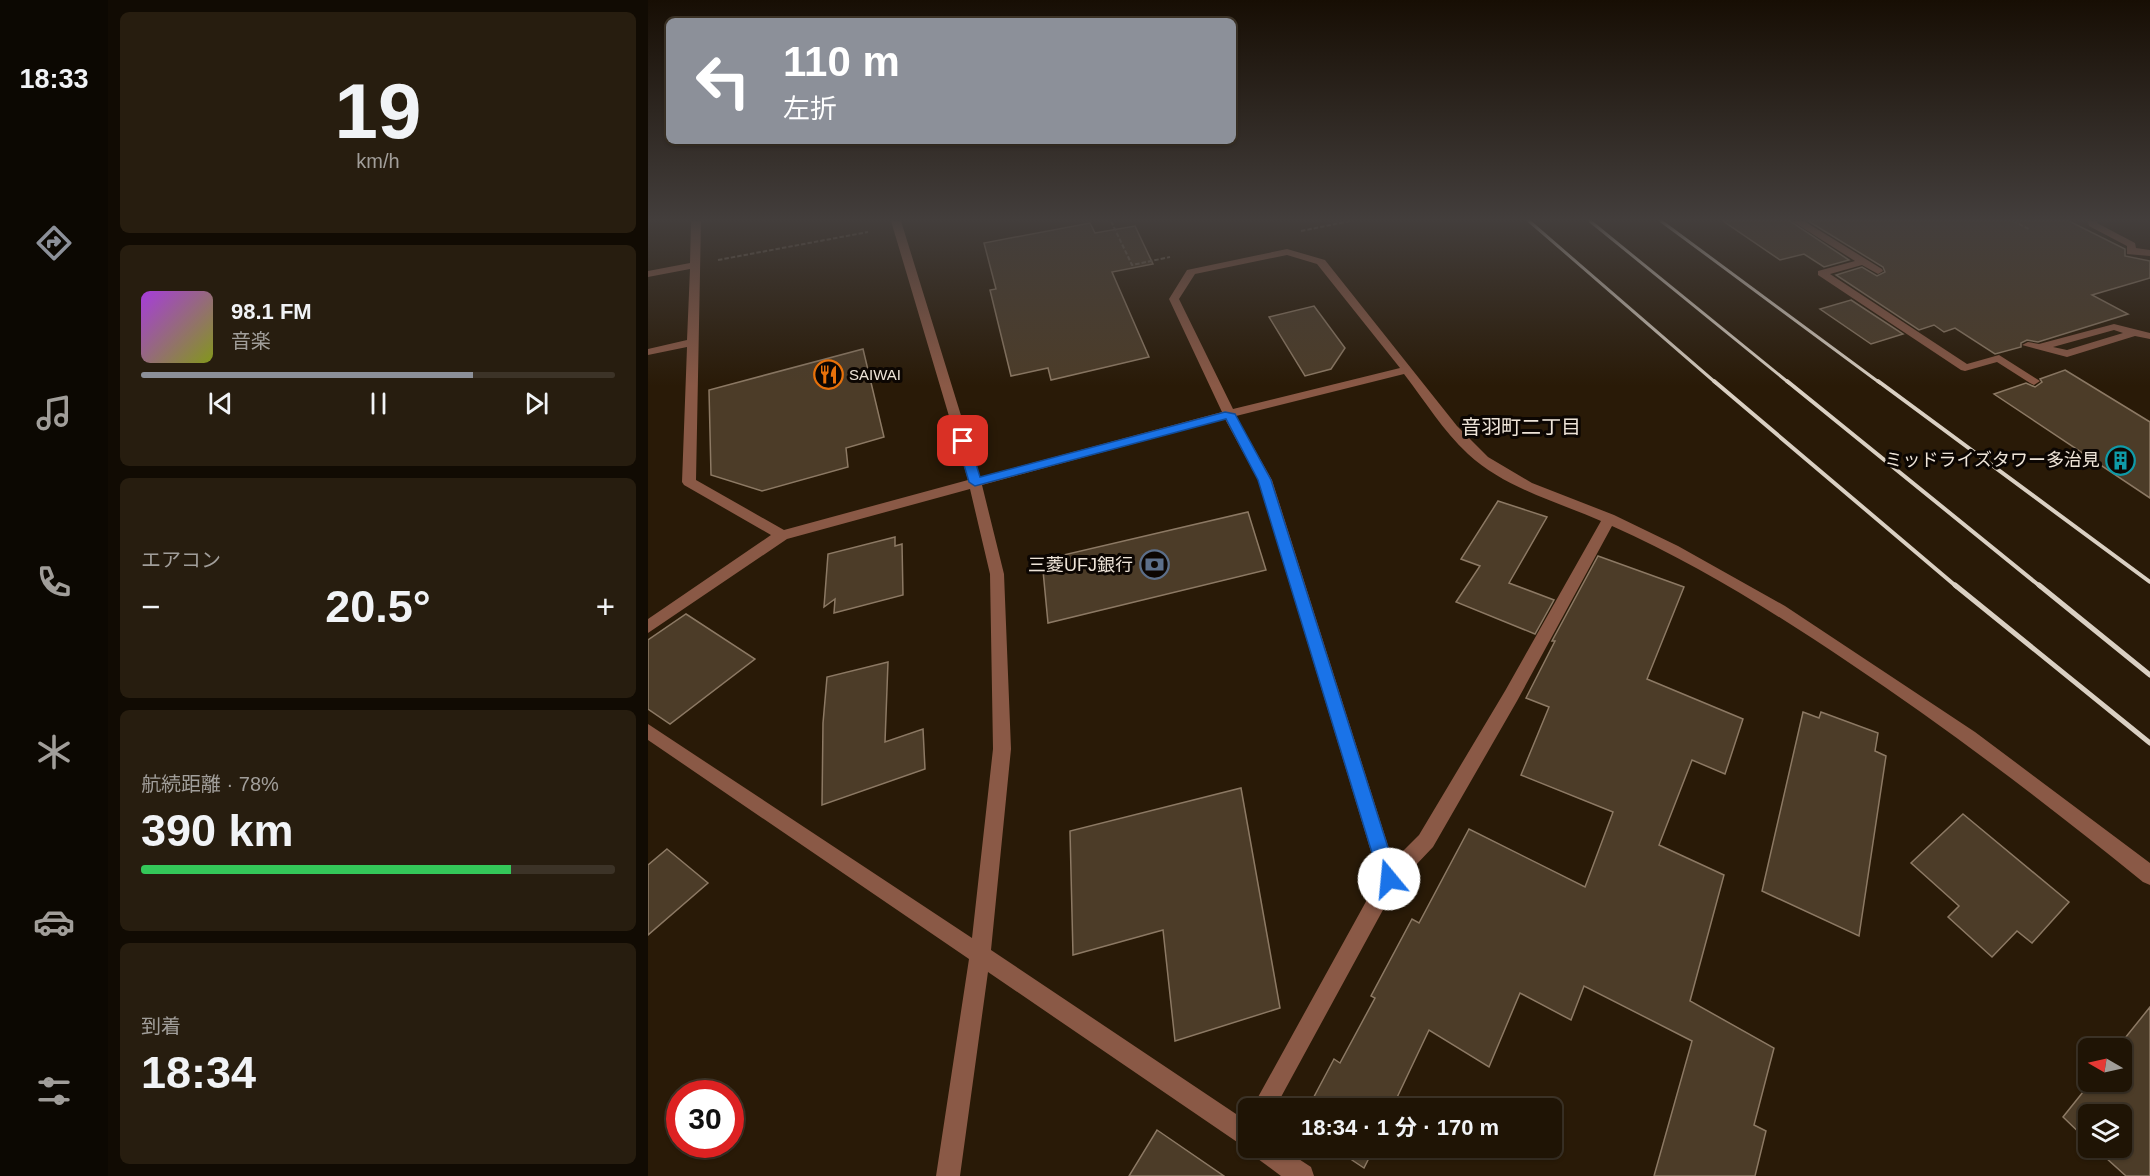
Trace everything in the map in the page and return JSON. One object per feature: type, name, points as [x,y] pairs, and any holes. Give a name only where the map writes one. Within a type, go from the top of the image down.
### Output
[{"type":"street","points":[[693,276],[689,482],[782,535]]},
{"type":"street","points":[[913,276],[975,482],[997,574],[1002,749],[980,954],[948,1176]]},
{"type":"street","points":[[1189,276],[1174,299],[1229,414],[1264,480],[1389,879]]},
{"type":"street","points":[[1332,276],[1465,443],[1483,460],[1508,476],[1609,518],[1688,556],[1780,610],[1916,699],[2150,875]]},
{"type":"street","points":[[1826,276],[1965,368],[1999,358],[2034,381]]},
{"type":"street","points":[[2032,346],[2067,354],[2135,333],[2150,336]]},
{"type":"street","points":[[648,352],[691,343]]},
{"type":"street","points":[[648,627],[782,535],[1229,414],[1407,370]]},
{"type":"street","points":[[1269,1098],[1389,879],[1426,841],[1511,696],[1609,518]]},
{"type":"street","points":[[648,730],[1238,1131]]},
{"type":"street","points":[[1276,1158],[1302,1176]]},
{"type":"building","points":[[993,276],[1114,276],[1149,357],[1051,380],[1048,368],[1011,376],[990,290],[996,289]]},
{"type":"building","points":[[1837,276],[2150,276],[2150,278],[2092,295],[2128,314],[2038,342],[2027,340],[2021,343],[2021,347],[1995,354],[1955,328],[1944,332],[1934,325],[1919,330]]},
{"type":"building","points":[[1851,300],[1903,334],[1871,344],[1820,309]]},
{"type":"building","points":[[1314,306],[1345,348],[1331,369],[1305,376],[1269,317]]},
{"type":"building","points":[[863,349],[884,437],[846,448],[848,467],[762,491],[711,475],[709,390]]},
{"type":"building","name":"ミッドライズタワー多治見","points":[[2065,370],[2150,422],[2150,498],[1994,394],[2026,383],[2035,387],[2042,382],[2040,379]]},
{"type":"building","points":[[1498,501],[1547,517],[1509,583],[1554,600],[1535,634],[1456,602],[1480,566],[1461,559]]},
{"type":"building","name":"三菱UFJ銀行","points":[[1248,512],[1266,570],[1048,623],[1042,560]]},
{"type":"building","points":[[895,537],[895,546],[902,544],[903,595],[834,613],[835,599],[824,607],[828,554]]},
{"type":"building","points":[[1598,556],[1684,587],[1647,679],[1743,719],[1725,774],[1692,760],[1659,845],[1724,875],[1690,1001],[1774,1048],[1754,1125],[1766,1131],[1755,1176],[1654,1176],[1692,1041],[1584,986],[1571,1020],[1520,993],[1489,1067],[1429,1030],[1397,1098],[1313,1098],[1334,1059],[1340,1063],[1375,998],[1371,996],[1412,919],[1419,923],[1469,829],[1585,887],[1613,812],[1521,775],[1549,707],[1526,698],[1555,641],[1552,641]]},
{"type":"building","points":[[686,614],[755,659],[670,724],[648,709],[648,640]]},
{"type":"building","points":[[888,662],[885,742],[923,729],[925,769],[822,805],[823,723],[827,677]]},
{"type":"building","points":[[1803,712],[1819,718],[1821,712],[1878,733],[1875,751],[1886,756],[1859,936],[1762,891]]},
{"type":"building","points":[[1241,788],[1280,1008],[1175,1041],[1163,930],[1073,955],[1070,831]]},
{"type":"building","points":[[1963,814],[2069,902],[2032,943],[2017,931],[1992,957],[1948,917],[1959,906],[1911,863]]},
{"type":"building","points":[[667,849],[708,883],[648,935],[648,865]]},
{"type":"building","points":[[2150,1007],[2150,1176],[2126,1176],[2106,1158],[2132,1158],[2132,1104],[2078,1104],[2078,1131],[2063,1117],[2083,1092],[2132,1092],[2132,1038],[2125,1038]]},
{"type":"building","points":[[1157,1130],[1224,1176],[1129,1176]]},
{"type":"building","points":[[1349,1158],[1369,1158],[1364,1168]]},
{"type":"railway","points":[[1592,276],[1716,383]]},
{"type":"railway","points":[[1657,276],[1789,383]]},
{"type":"railway","points":[[1735,276],[1880,383]]},
{"type":"railway","points":[[1714,381],[1957,587]]},
{"type":"railway","points":[[1787,381],[2041,587]]},
{"type":"railway","points":[[1878,381],[2150,582]]},
{"type":"railway","points":[[1955,585],[2150,743]]},
{"type":"railway","points":[[2039,585],[2150,675]]},
{"type":"place","name":"SAIWAI","points":[[828,374]]},
{"type":"place","name":"ミッドライズタワー多治見","points":[[2121,460]]},
{"type":"place","name":"三菱UFJ銀行","points":[[1154,565]]},
{"type":"district","name":"音羽町二丁目","points":[[1521,427]]},
{"type":"route","points":[[963,441],[975,482],[1229,414],[1264,480],[1389,879]]}]
